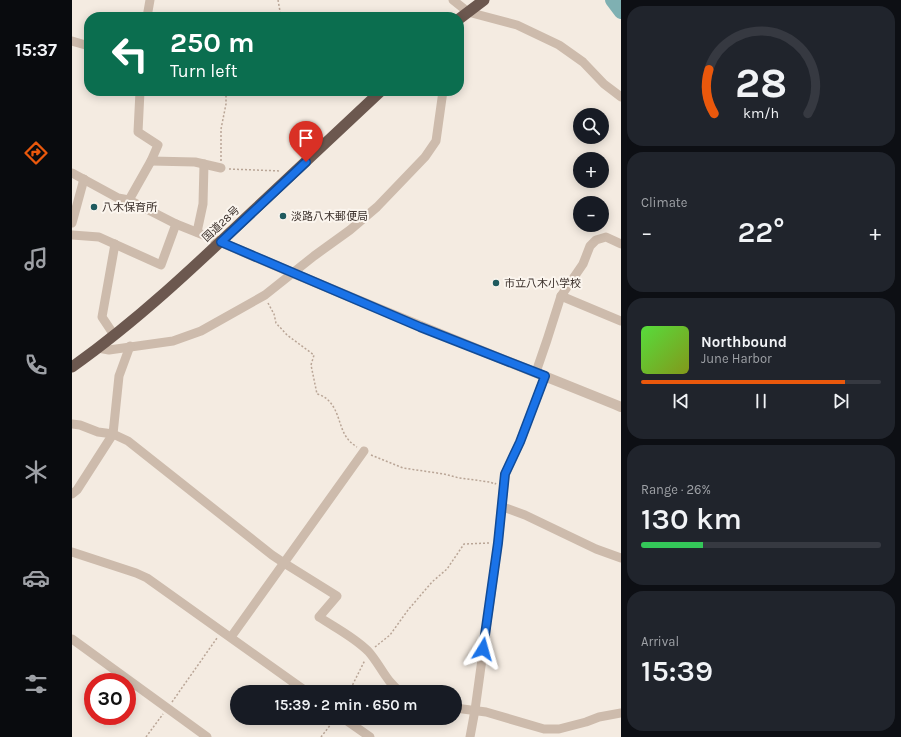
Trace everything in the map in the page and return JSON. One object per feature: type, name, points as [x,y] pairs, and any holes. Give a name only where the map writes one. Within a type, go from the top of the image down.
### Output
[{"type":"highway","points":[[464,15],[484,0]]},
{"type":"highway","name":"国道28号","points":[[72,367],[98,348],[158,299],[221,242],[376,96]]},
{"type":"street","points":[[148,12],[150,0]]},
{"type":"street","points":[[453,0],[468,12],[516,25],[559,45],[583,62],[604,84],[621,97]]},
{"type":"street","points":[[72,42],[84,45]]},
{"type":"street","points":[[129,200],[158,145],[138,132],[140,96]]},
{"type":"street","points":[[98,348],[109,350],[173,341],[201,331],[265,295],[314,256],[350,230],[377,207],[425,156],[436,141],[442,96]]},
{"type":"street","points":[[150,161],[196,162],[221,168]]},
{"type":"street","points":[[197,232],[203,204],[204,164]]},
{"type":"street","points":[[72,173],[118,198],[129,200],[176,224],[420,327],[621,407]]},
{"type":"street","points":[[72,223],[84,180]]},
{"type":"street","points":[[72,235],[99,237],[161,265],[176,224]]},
{"type":"street","points":[[470,737],[498,543],[505,474],[520,442],[561,296],[583,264],[590,246],[596,240],[606,237],[621,244]]},
{"type":"street","points":[[114,335],[102,317],[115,244]]},
{"type":"street","points":[[561,296],[621,321]]},
{"type":"street","points":[[72,494],[77,490],[113,434],[119,376],[130,346]]},
{"type":"street","points":[[72,424],[80,425],[98,432],[113,434],[128,441],[284,563],[337,596],[319,618],[355,639],[369,652],[393,685]]},
{"type":"street","points":[[231,637],[364,451]]},
{"type":"street","points":[[502,507],[525,515],[596,549],[621,558]]},
{"type":"street","points":[[72,552],[147,578],[297,685]]},
{"type":"street","points":[[72,640],[206,737]]},
{"type":"street","points":[[462,709],[486,712],[544,729],[559,729],[586,722],[598,717],[621,713]]},
{"type":"street","points":[[353,725],[370,737]]},
{"type":"path","points":[[278,0],[280,12]]},
{"type":"path","points":[[226,96],[221,129],[221,168],[295,172]]},
{"type":"path","points":[[265,295],[274,314],[276,323],[286,335],[314,354],[311,365],[317,394],[327,399],[334,408],[344,436],[351,444],[403,468],[495,484],[505,474]]},
{"type":"path","points":[[352,685],[369,652],[390,635],[432,582],[447,569],[464,544],[498,543]]},
{"type":"path","points":[[146,737],[222,631]]},
{"type":"path","points":[[321,737],[330,725]]},
{"type":"waterway","points":[[612,0],[621,12]]},
{"type":"place","name":"八木保育所","points":[[94,207]]},
{"type":"place","name":"淡路八木郵便局","points":[[283,216]]},
{"type":"place","name":"市立八木小学校","points":[[496,283]]},
{"type":"route","points":[[306,162],[221,242],[420,327],[545,376],[520,442],[505,474],[498,543],[483,649]]}]
